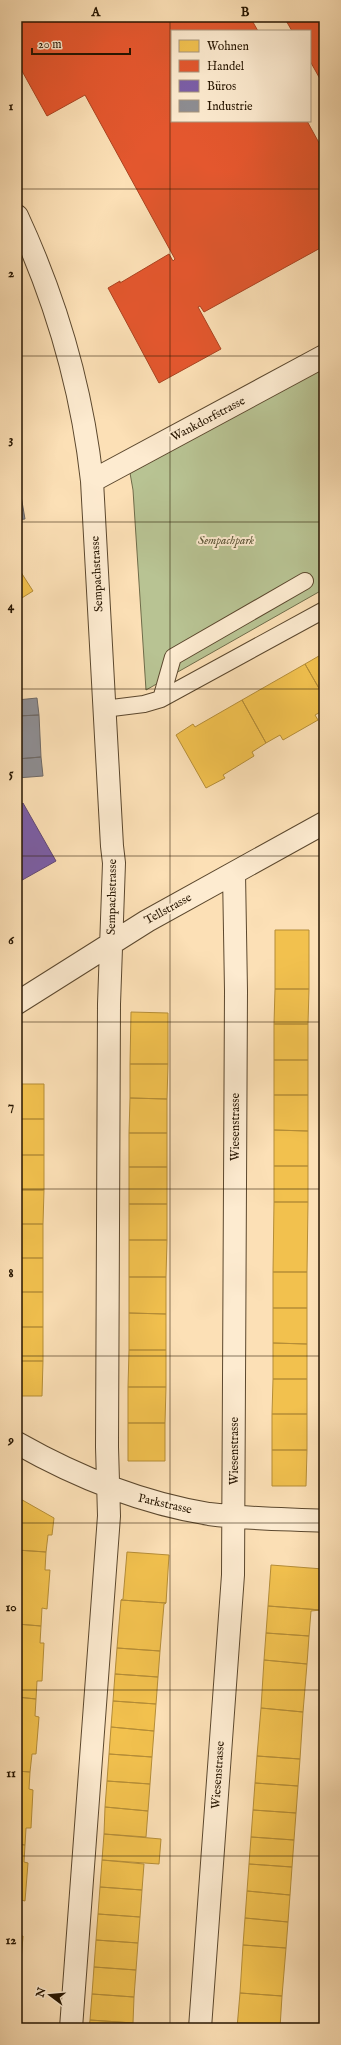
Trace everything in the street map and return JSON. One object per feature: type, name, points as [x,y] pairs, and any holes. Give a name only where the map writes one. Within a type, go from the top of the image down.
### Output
[{"type":"street","name":"Sempachstrasse","points":[[17,216],[39,264],[76,384],[88,441],[92,481],[114,862],[112,942]]},
{"type":"street","name":"Wankdorfstrasse","points":[[92,481],[324,356]]},
{"type":"street","name":"Tellstrasse","points":[[17,1003],[112,942],[324,823]]},
{"type":"street","name":"Wiesenstrasse","points":[[200,2028],[233,1576],[236,999],[234,873]]},
{"type":"street","points":[[71,2028],[109,1516],[109,1004],[112,942]]},
{"type":"street","name":"Parkstrasse","points":[[17,1443],[45,1459],[108,1487],[130,1495],[177,1508],[234,1516],[324,1521]]},
{"type":"lane","points":[[161,699],[173,657],[304,581]]},
{"type":"lane","points":[[104,709],[144,704],[161,699],[324,610]]},
{"type":"green space","name":"Sempachpark","points":[[324,368],[324,589],[146,690],[133,490],[130,473]]},
{"type":"building: Wohnen","points":[[17,566],[33,591],[17,601]]},
{"type":"building: Wohnen","points":[[324,653],[324,697],[305,664]]},
{"type":"building: Wohnen","points":[[305,664],[324,697],[324,710],[315,715],[318,720],[283,740],[280,735],[266,743],[242,700]]},
{"type":"building: Wohnen","points":[[242,700],[266,743],[252,752],[254,756],[223,775],[225,778],[206,788],[176,735],[193,724],[195,727]]},
{"type":"building: Wohnen","points":[[275,930],[309,930],[309,989],[275,989]]},
{"type":"building: Wohnen","points":[[275,989],[309,989],[308,1024],[274,1024]]},
{"type":"building: Wohnen","points":[[131,1012],[168,1013],[168,1064],[130,1064]]},
{"type":"building: Wohnen","points":[[274,1024],[308,1024],[308,1060],[274,1060]]},
{"type":"building: Wohnen","points":[[274,1060],[308,1060],[308,1095],[274,1095]]},
{"type":"building: Wohnen","points":[[130,1064],[168,1064],[167,1099],[130,1098]]},
{"type":"building: Wohnen","points":[[17,1084],[44,1084],[44,1119],[17,1119]]},
{"type":"building: Wohnen","points":[[274,1095],[308,1095],[308,1131],[274,1130]]},
{"type":"building: Wohnen","points":[[130,1098],[167,1099],[167,1133],[129,1133]]},
{"type":"building: Wohnen","points":[[17,1119],[44,1119],[44,1155],[17,1155]]},
{"type":"building: Wohnen","points":[[274,1130],[308,1131],[308,1166],[274,1166]]},
{"type":"building: Wohnen","points":[[129,1133],[167,1133],[167,1167],[129,1167]]},
{"type":"building: Wohnen","points":[[17,1155],[44,1155],[44,1190],[17,1190]]},
{"type":"building: Wohnen","points":[[274,1166],[308,1166],[308,1202],[274,1202]]},
{"type":"building: Wohnen","points":[[129,1167],[167,1167],[167,1204],[129,1204]]},
{"type":"building: Wohnen","points":[[17,1190],[44,1190],[43,1224],[17,1224]]},
{"type":"building: Wohnen","points":[[274,1202],[308,1202],[307,1272],[273,1272]]},
{"type":"building: Wohnen","points":[[129,1204],[167,1204],[167,1240],[129,1240]]},
{"type":"building: Wohnen","points":[[17,1224],[43,1224],[43,1258],[17,1258]]},
{"type":"building: Wohnen","points":[[129,1240],[167,1240],[166,1277],[129,1277]]},
{"type":"building: Wohnen","points":[[17,1258],[43,1258],[43,1292],[17,1292]]},
{"type":"building: Wohnen","points":[[273,1272],[307,1272],[307,1308],[273,1308]]},
{"type":"building: Wohnen","points":[[129,1277],[166,1277],[166,1314],[129,1313]]},
{"type":"building: Wohnen","points":[[17,1292],[43,1292],[43,1327],[17,1327]]},
{"type":"building: Wohnen","points":[[273,1308],[307,1308],[307,1344],[273,1343]]},
{"type":"building: Wohnen","points":[[129,1313],[166,1314],[166,1350],[129,1350]]},
{"type":"building: Wohnen","points":[[17,1327],[43,1327],[43,1361],[17,1361]]},
{"type":"building: Wohnen","points":[[273,1343],[307,1344],[307,1379],[273,1379]]},
{"type":"building: Wohnen","points":[[129,1350],[166,1350],[166,1387],[128,1387]]},
{"type":"building: Wohnen","points":[[17,1361],[43,1361],[42,1396],[17,1396]]},
{"type":"building: Wohnen","points":[[273,1379],[307,1379],[307,1414],[272,1414]]},
{"type":"building: Wohnen","points":[[128,1387],[166,1387],[165,1423],[128,1423]]},
{"type":"building: Wohnen","points":[[272,1414],[307,1414],[307,1450],[272,1450]]},
{"type":"building: Wohnen","points":[[128,1423],[165,1423],[165,1461],[128,1461]]},
{"type":"building: Wohnen","points":[[272,1450],[307,1450],[306,1486],[272,1486]]},
{"type":"building: Wohnen","points":[[17,1497],[54,1518],[52,1535],[48,1535],[46,1552],[17,1550]]},
{"type":"building: Wohnen","points":[[17,1550],[46,1552],[45,1570],[50,1570],[47,1609],[42,1608],[41,1626],[17,1624]]},
{"type":"building: Wohnen","points":[[127,1552],[169,1555],[166,1603],[121,1600],[123,1599]]},
{"type":"building: Wohnen","points":[[271,1565],[323,1569],[321,1610],[268,1606]]},
{"type":"building: Wohnen","points":[[121,1600],[166,1603],[164,1604],[160,1651],[117,1648]]},
{"type":"building: Wohnen","points":[[268,1606],[321,1610],[311,1611],[309,1636],[266,1633]]},
{"type":"building: Wohnen","points":[[17,1624],[41,1626],[40,1643],[44,1643],[42,1681],[37,1681],[36,1699],[17,1697]]},
{"type":"building: Wohnen","points":[[266,1633],[309,1636],[307,1664],[264,1660]]},
{"type":"building: Wohnen","points":[[117,1648],[160,1651],[158,1677],[115,1674]]},
{"type":"building: Wohnen","points":[[264,1660],[307,1664],[303,1712],[261,1708]]},
{"type":"building: Wohnen","points":[[115,1674],[158,1677],[156,1704],[113,1701]]},
{"type":"building: Wohnen","points":[[17,1697],[36,1699],[35,1716],[39,1717],[36,1754],[32,1754],[30,1772],[17,1771]]},
{"type":"building: Wohnen","points":[[113,1701],[156,1704],[154,1731],[111,1727]]},
{"type":"building: Wohnen","points":[[261,1708],[303,1712],[300,1759],[257,1756]]},
{"type":"building: Wohnen","points":[[111,1727],[154,1731],[152,1757],[109,1754]]},
{"type":"building: Wohnen","points":[[109,1754],[152,1757],[150,1784],[107,1781]]},
{"type":"building: Wohnen","points":[[257,1756],[300,1759],[298,1786],[255,1783]]},
{"type":"building: Wohnen","points":[[17,1771],[30,1772],[29,1789],[33,1790],[31,1828],[26,1828],[25,1845],[17,1844]]},
{"type":"building: Wohnen","points":[[107,1781],[150,1784],[148,1811],[105,1807]]},
{"type":"building: Wohnen","points":[[255,1783],[298,1786],[296,1813],[253,1810]]},
{"type":"building: Wohnen","points":[[105,1807],[148,1811],[146,1837],[104,1834]]},
{"type":"building: Wohnen","points":[[253,1810],[296,1813],[294,1840],[251,1837]]},
{"type":"building: Wohnen","points":[[104,1834],[161,1839],[159,1864],[102,1860]]},
{"type":"building: Wohnen","points":[[251,1837],[294,1840],[292,1867],[249,1864]]},
{"type":"building: Wohnen","points":[[17,1844],[25,1845],[24,1862],[28,1863],[25,1901],[21,1900],[20,1918],[17,1918]]},
{"type":"building: Wohnen","points":[[102,1860],[144,1864],[142,1890],[100,1887]]},
{"type":"building: Wohnen","points":[[249,1864],[292,1867],[290,1895],[247,1891]]},
{"type":"building: Wohnen","points":[[100,1887],[142,1890],[140,1917],[98,1914]]},
{"type":"building: Wohnen","points":[[247,1891],[290,1895],[288,1922],[245,1918]]},
{"type":"building: Wohnen","points":[[98,1914],[140,1917],[138,1943],[96,1940]]},
{"type":"building: Wohnen","points":[[17,1918],[20,1918],[19,1936],[23,1936],[20,1974],[17,1974]]},
{"type":"building: Wohnen","points":[[245,1918],[288,1922],[286,1948],[243,1945]]},
{"type":"building: Wohnen","points":[[96,1940],[138,1943],[136,1970],[94,1967]]},
{"type":"building: Wohnen","points":[[243,1945],[286,1948],[282,1996],[240,1993]]},
{"type":"building: Wohnen","points":[[94,1967],[136,1970],[134,1997],[92,1994]]},
{"type":"building: Wohnen","points":[[240,1993],[282,1996],[280,2028],[237,2028]]},
{"type":"building: Wohnen","points":[[92,1994],[134,1997],[133,2023],[90,2020]]},
{"type":"building: Wohnen","points":[[90,2020],[133,2023],[132,2028],[89,2028]]},
{"type":"building: Handel","points":[[17,17],[250,17],[257,30],[171,30],[171,122],[308,122],[324,152],[324,246],[204,312],[200,306],[198,307],[221,349],[159,383],[108,288],[120,281],[120,283],[169,254],[173,261],[175,259],[85,95],[47,116],[17,62]]},
{"type":"building: Handel","points":[[284,17],[324,17],[324,86],[311,63],[311,30],[291,30]]},
{"type":"building: Büros","points":[[23,803],[56,861],[17,883],[17,808]]},
{"type":"building: Industrie","points":[[17,464],[20,490],[17,490]]},
{"type":"building: Industrie","points":[[17,490],[20,490],[25,519],[17,520]]},
{"type":"building: Industrie","points":[[37,698],[39,715],[17,716],[17,700]]},
{"type":"building: Industrie","points":[[39,715],[41,757],[17,759],[17,716]]},
{"type":"building: Industrie","points":[[41,757],[43,776],[17,778],[17,759]]}]
